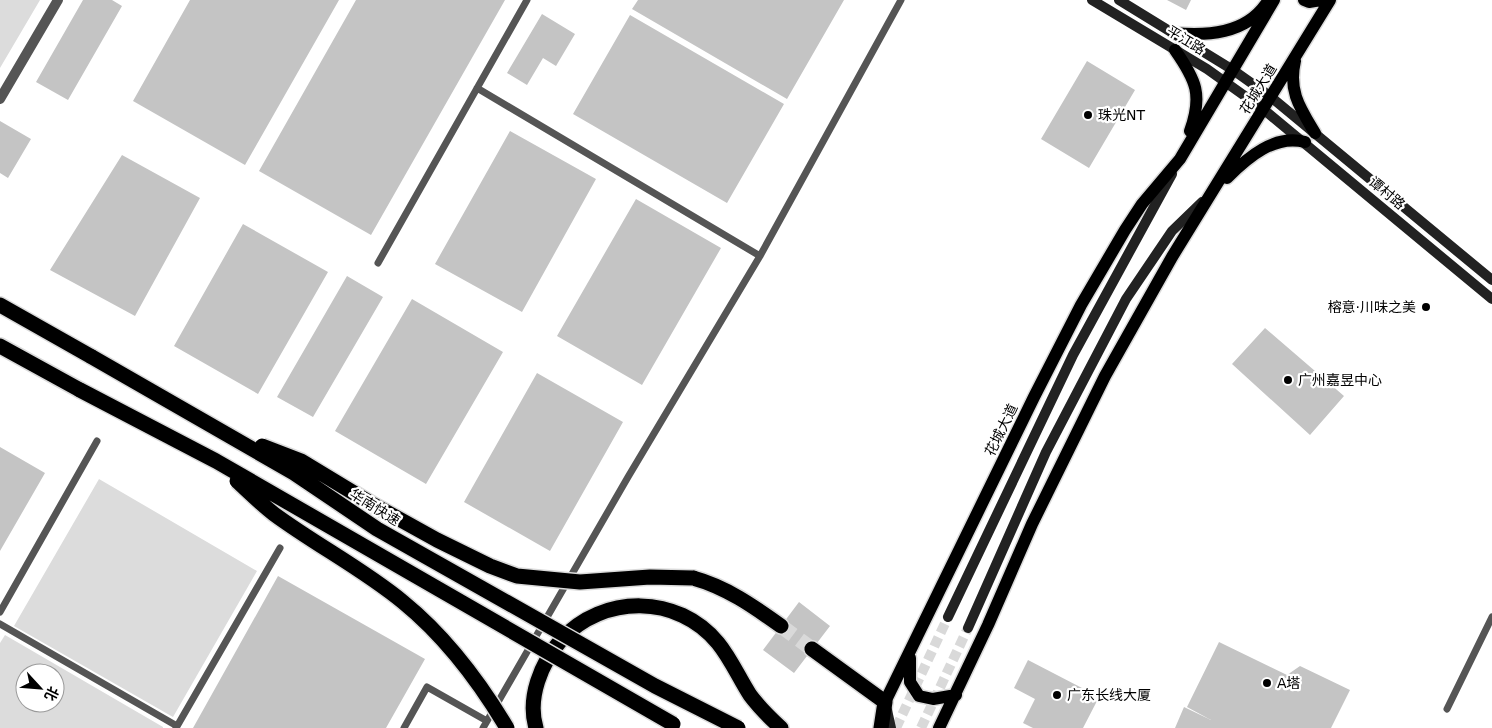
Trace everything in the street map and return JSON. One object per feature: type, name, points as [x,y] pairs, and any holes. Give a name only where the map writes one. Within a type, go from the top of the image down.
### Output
[{"type":"highway","name":"华南快速","points":[[0,305],[294,473],[377,528],[655,686],[738,728]]},
{"type":"highway","points":[[0,346],[216,461],[677,727]]},
{"type":"highway","points":[[219,429],[301,461],[372,504],[437,540],[490,566],[517,576],[580,582],[650,577],[692,578],[715,584],[749,603],[781,626]]},
{"type":"highway","points":[[216,461],[273,513],[403,602],[440,636],[467,668],[487,694],[507,728]]},
{"type":"highway","points":[[536,728],[534,697],[546,660],[560,641],[586,618],[607,610],[649,605],[668,610],[688,619],[703,629],[718,644],[765,713],[781,728]]},
{"type":"highway","points":[[812,649],[885,702],[881,728]]},
{"type":"main road","points":[[1174,33],[1196,35],[1232,29],[1260,13],[1268,0]]},
{"type":"main road","name":"花城大道","points":[[885,702],[1081,305],[1142,204],[1180,159],[1274,0]]},
{"type":"main road","points":[[1304,0],[1320,0]]},
{"type":"main road","name":"花城大道","points":[[940,728],[1032,524],[1105,376],[1211,194],[1330,0]]},
{"type":"main road","points":[[1175,50],[1195,83],[1197,93],[1196,113],[1180,159]]},
{"type":"main road","points":[[1298,52],[1292,88],[1300,109],[1315,132]]},
{"type":"main road","points":[[1211,194],[1236,168],[1264,148],[1292,138],[1306,142]]},
{"type":"main road","points":[[910,653],[910,682],[919,696],[933,700],[956,695]]},
{"type":"street","points":[[0,99],[58,0]]},
{"type":"street","name":"平江路","points":[[1092,0],[1226,82],[1263,109]]},
{"type":"street","name":"平江路","points":[[1118,0],[1233,70],[1270,97]]},
{"type":"street","name":"谭村路","points":[[1270,97],[1315,132],[1492,280]]},
{"type":"street","name":"谭村路","points":[[1263,109],[1306,142],[1492,300]]},
{"type":"street","name":"花城大道","points":[[948,618],[1073,355],[1180,159]]},
{"type":"street","name":"花城大道","points":[[968,628],[1046,452],[1126,300],[1172,231],[1211,194]]},
{"type":"street","points":[[885,702],[891,728]]},
{"type":"street","name":"花城大道","points":[[873,728],[885,702]]},
{"type":"lane","points":[[378,263],[527,0]]},
{"type":"lane","points":[[483,728],[760,256],[901,0]]},
{"type":"lane","points":[[477,88],[760,256]]},
{"type":"lane","points":[[0,612],[97,441]]},
{"type":"lane","points":[[0,624],[177,727],[280,548]]},
{"type":"lane","points":[[1447,709],[1492,617]]},
{"type":"lane","points":[[404,728],[427,687],[487,721]]},
{"type":"shaded area","points":[[0,0],[40,0],[0,68]]},
{"type":"shaded area","points":[[99,479],[257,571],[173,717],[14,626]]},
{"type":"shaded area","points":[[5,635],[53,663],[15,663],[15,713],[65,713],[65,670],[163,727],[163,728],[0,728],[0,643]]},
{"type":"building","points":[[83,0],[112,0],[122,6],[68,100],[36,82]]},
{"type":"building","points":[[190,0],[339,0],[245,165],[133,101]]},
{"type":"building","points":[[356,0],[505,0],[371,235],[259,171]]},
{"type":"building","points":[[638,0],[844,0],[787,99],[632,9]]},
{"type":"building","points":[[1167,0],[1191,0],[1186,10]]},
{"type":"building","points":[[542,14],[575,34],[556,66],[543,58],[527,85],[507,73]]},
{"type":"building","points":[[630,15],[784,104],[727,203],[573,114]]},
{"type":"building","name":"珠光NT","points":[[1087,61],[1135,90],[1089,168],[1041,139]]},
{"type":"building","points":[[0,121],[31,139],[8,178],[0,173]]},
{"type":"building","points":[[510,131],[596,179],[522,312],[435,264]]},
{"type":"building","points":[[122,155],[200,198],[135,316],[50,270]]},
{"type":"building","points":[[636,199],[721,248],[642,385],[557,336]]},
{"type":"building","points":[[243,224],[328,272],[258,394],[174,346]]},
{"type":"building","points":[[347,276],[383,297],[313,417],[277,397]]},
{"type":"building","points":[[412,299],[503,352],[426,484],[335,431]]},
{"type":"building","name":"广州嘉昱中心","points":[[1265,328],[1344,396],[1310,435],[1232,364]]},
{"type":"building","points":[[537,373],[623,422],[550,551],[464,502]]},
{"type":"building","points":[[0,447],[45,473],[0,551]]},
{"type":"building","points":[[278,576],[425,659],[386,728],[193,728]]},
{"type":"building","points":[[799,602],[830,626],[794,673],[763,650]]},
{"type":"building","name":"A塔","points":[[1219,642],[1287,675],[1300,666],[1350,690],[1331,728],[1175,728],[1184,707],[1211,720],[1187,707]]},
{"type":"building","name":"广东长线大厦","points":[[1028,660],[1082,688],[1080,692],[1097,701],[1083,728],[1033,728],[1023,723],[1035,699],[1014,688]]},
{"type":"tunnel","points":[[896,728],[948,617]]},
{"type":"tunnel","points":[[781,626],[812,649]]},
{"type":"tunnel","points":[[921,728],[968,628]]},
{"type":"place","name":"珠光NT","points":[[1088,115]]},
{"type":"place","name":"榕意·川味之美","points":[[1426,307]]},
{"type":"place","name":"广州嘉昱中心","points":[[1288,380]]},
{"type":"place","name":"A塔","points":[[1267,683]]},
{"type":"place","name":"广东长线大厦","points":[[1057,695]]}]
